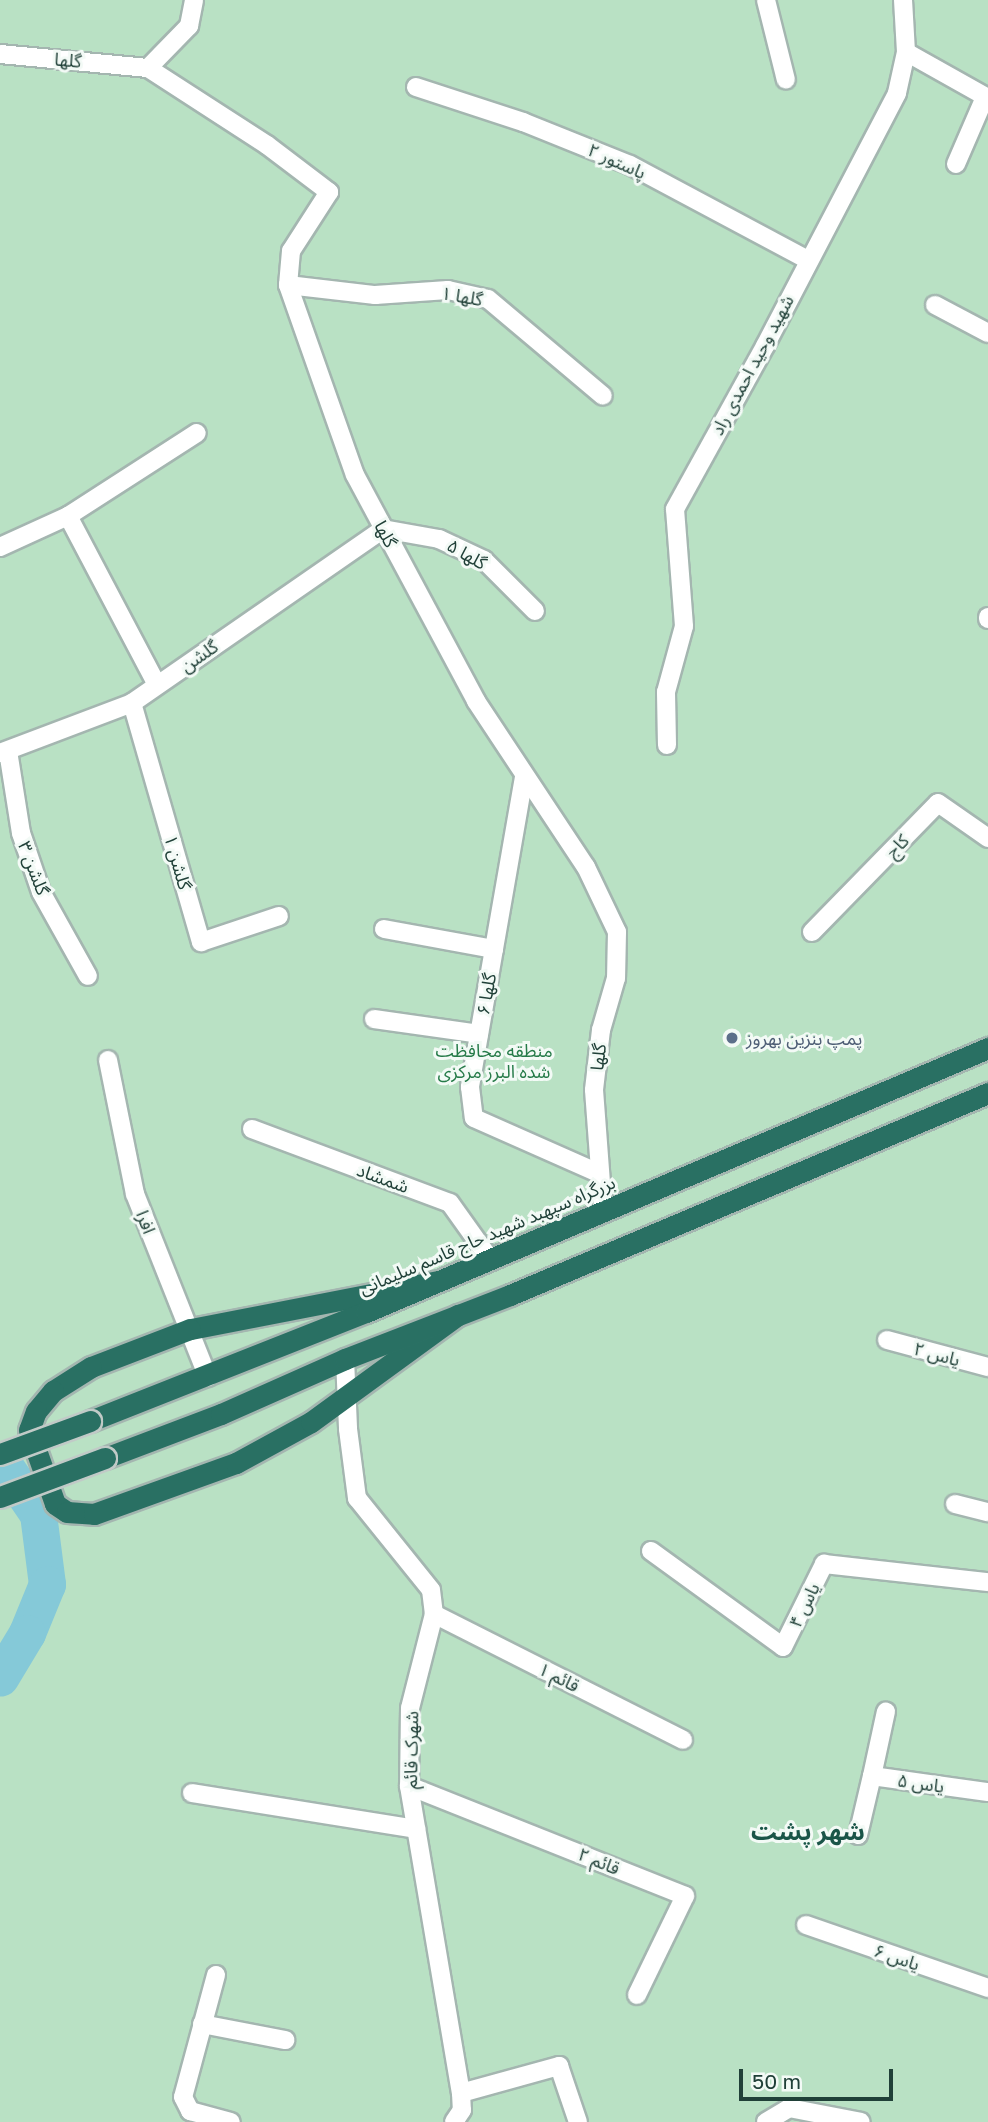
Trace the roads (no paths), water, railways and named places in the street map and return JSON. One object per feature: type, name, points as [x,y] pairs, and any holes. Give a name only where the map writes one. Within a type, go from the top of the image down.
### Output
[{"type":"highway","name":"بزرگراه سپهبد شهید حاج قاسم سلیمانی","points":[[0,1454],[208,1377],[988,1048]]},
{"type":"highway","points":[[0,1497],[221,1415],[345,1359],[458,1315],[988,1093]]},
{"type":"highway","points":[[438,1281],[190,1329],[90,1367],[53,1391],[36,1411],[29,1430],[55,1504],[67,1512],[94,1514],[236,1463],[311,1422],[458,1315]]},
{"type":"street","points":[[148,68],[189,26],[194,0]]},
{"type":"street","points":[[766,0],[786,80]]},
{"type":"street","name":"شهید وحید احمدی راد","points":[[667,745],[666,692],[684,626],[675,509],[765,346],[897,93],[906,52],[904,0]]},
{"type":"street","points":[[906,52],[986,97],[956,164]]},
{"type":"street","name":"گلها","points":[[0,54],[148,68],[267,145],[329,192],[290,251],[288,285],[355,475],[476,701],[586,867],[617,932],[616,978],[601,1030],[594,1090],[598,1173],[603,1209]]},
{"type":"street","name":"پاستور ۲","points":[[416,87],[523,121],[630,165],[808,260]]},
{"type":"street","name":"گلها ۱","points":[[288,285],[376,295],[448,290],[488,299],[603,396]]},
{"type":"street","points":[[935,305],[988,333]]},
{"type":"street","points":[[0,547],[68,516],[197,433]]},
{"type":"street","points":[[68,516],[157,685]]},
{"type":"street","name":"گلها ۵","points":[[383,529],[439,538],[484,560],[535,611]]},
{"type":"street","name":"گلشن","points":[[4,752],[132,703],[383,529]]},
{"type":"street","name":"گلشن ۱","points":[[132,703],[201,942],[279,916]]},
{"type":"street","name":"گلشن ۳","points":[[4,752],[21,833],[41,892],[88,976]]},
{"type":"street","name":"گلها ۶","points":[[524,777],[470,1087],[474,1118],[598,1173]]},
{"type":"street","name":"کاج","points":[[813,932],[938,803],[988,838]]},
{"type":"street","points":[[384,929],[494,949]]},
{"type":"street","points":[[374,1019],[479,1034]]},
{"type":"street","name":"افرا","points":[[108,1060],[135,1194],[208,1377]]},
{"type":"street","name":"شمشاد","points":[[252,1129],[450,1203],[490,1259]]},
{"type":"street","name":"یاس ۲","points":[[887,1340],[988,1367]]},
{"type":"street","points":[[345,1359],[357,1497],[431,1590],[435,1614]]},
{"type":"street","points":[[955,1504],[988,1512]]},
{"type":"street","name":"یاس ۴","points":[[651,1551],[783,1647],[824,1564],[988,1582]]},
{"type":"street","name":"قائم ۱","points":[[435,1614],[682,1741]]},
{"type":"street","name":"شهرک قائم","points":[[435,1614],[410,1708],[409,1786],[461,2093],[462,2109],[454,2122]]},
{"type":"street","points":[[872,1776],[886,1711]]},
{"type":"street","name":"یاس ۵","points":[[859,1835],[872,1776],[988,1793]]},
{"type":"street","name":"قائم ۲","points":[[409,1786],[685,1896],[637,1995]]},
{"type":"street","points":[[192,1793],[416,1829]]},
{"type":"street","name":"یاس ۶","points":[[806,1925],[988,1988]]},
{"type":"street","points":[[216,1975],[183,2097],[190,2111],[230,2122]]},
{"type":"street","points":[[202,2024],[285,2040]]},
{"type":"street","points":[[461,2093],[559,2066],[578,2122]]},
{"type":"street","points":[[766,2122],[789,2108],[861,2122]]},
{"type":"waterway","points":[[0,1459],[38,1514],[47,1584],[27,1633],[0,1678]]},
{"type":"place","name":"پمپ بنزین بهروز","points":[[732,1038]]},
{"type":"district","name":"شهر پشت","points":[[808,1831]]},
{"type":"park label","name":"منطقه محافظت شده البرز مرکزی","points":[[494,1061]]}]
